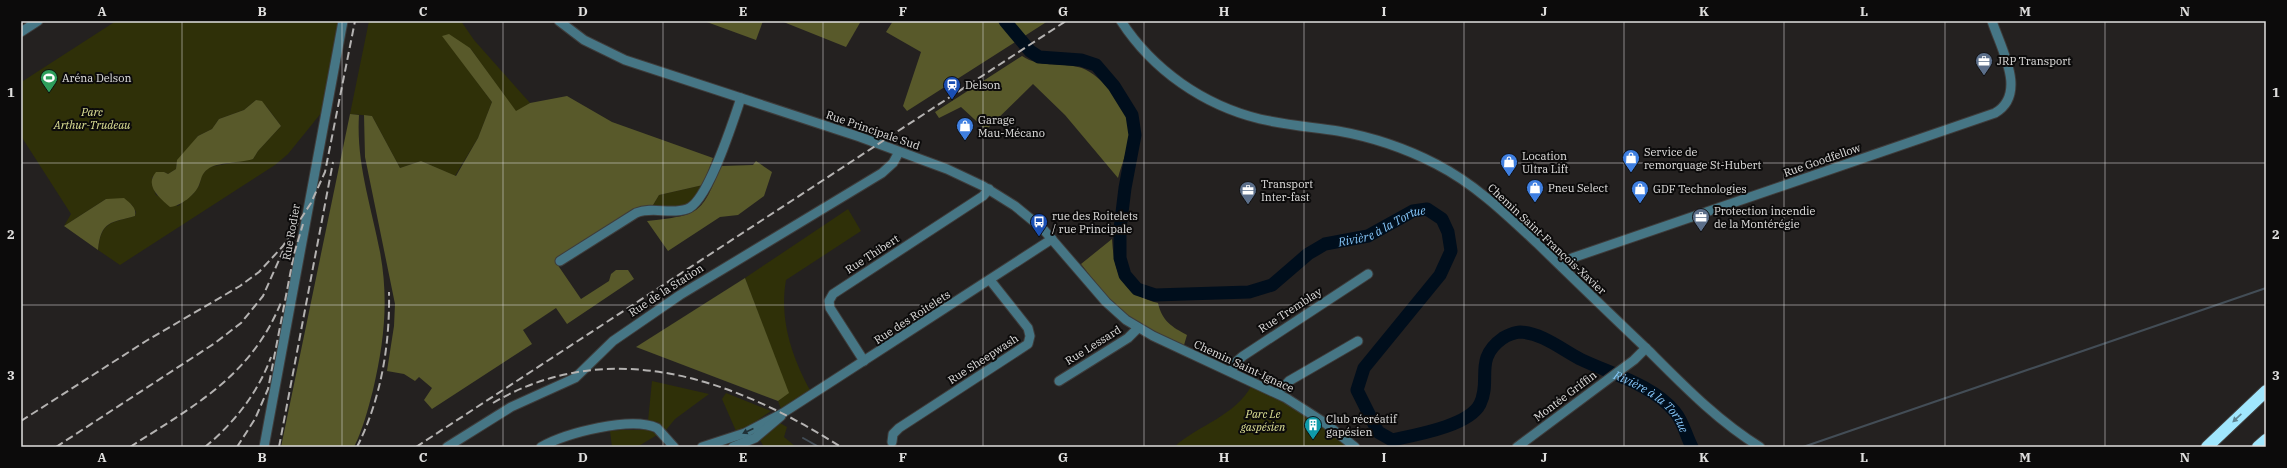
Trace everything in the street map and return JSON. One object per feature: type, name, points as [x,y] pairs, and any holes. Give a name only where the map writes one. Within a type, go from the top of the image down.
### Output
[{"type":"highway","points":[[2207,447],[2266,391]]},
{"type":"highway","points":[[2258,447],[2266,440]]},
{"type":"street","points":[[21,32],[38,21]]},
{"type":"street","name":"Rue Rodier","points":[[264,447],[343,21]]},
{"type":"street","name":"Rue Principale Sud","points":[[559,21],[584,40],[614,55],[860,137],[946,170],[989,189],[1025,214],[1052,239],[1111,307],[1138,328]]},
{"type":"street","name":"Chemin Saint-François-Xavier","points":[[1121,21],[1139,45],[1163,69],[1191,90],[1220,106],[1267,121],[1338,131],[1378,140],[1440,166],[1465,182],[1492,202],[1716,415],[1760,447]]},
{"type":"street","name":"Rue Goodfellow","points":[[1562,267],[1572,258],[1996,113],[2008,103],[2012,84],[1992,21]]},
{"type":"street","points":[[560,261],[636,213],[649,209],[680,211],[694,205],[702,197],[709,183],[741,98]]},
{"type":"street","name":"Rue de la Station","points":[[447,447],[511,407],[575,378],[605,347],[638,323],[736,260],[882,173],[893,163],[899,152]]},
{"type":"street","name":"Rue Thibert","points":[[864,362],[832,312],[829,301],[833,294],[983,196],[989,189]]},
{"type":"street","name":"Rue des Roitelets","points":[[702,447],[750,430],[783,413],[1052,239]]},
{"type":"street","name":"Rue Tremblay","points":[[1231,371],[1236,362],[1243,356],[1368,274]]},
{"type":"street","name":"Rue Sheepwash","points":[[892,442],[893,434],[899,428],[1028,344],[1030,336],[1028,328],[990,280]]},
{"type":"street","name":"Chemin Saint-Ignace","points":[[1138,328],[1278,393],[1325,423],[1355,447]]},
{"type":"street","name":"Rue Lessard","points":[[1059,381],[1128,338],[1138,328]]},
{"type":"street","points":[[1278,393],[1289,381],[1358,341]]},
{"type":"street","name":"Montée Griffin","points":[[1517,447],[1624,367],[1646,348]]},
{"type":"street","name":"Rue des Roitelets","points":[[733,447],[748,442],[764,432],[783,413]]},
{"type":"street","points":[[541,447],[578,432],[606,426],[634,425],[657,428],[674,447]]},
{"type":"green space","name":"Parc Arthur-Trudeau","points":[[116,21],[339,21],[322,112],[288,154],[275,165],[120,265],[98,250],[99,240],[105,228],[114,222],[135,216],[136,212],[131,204],[106,199],[64,226],[71,214],[21,136],[21,80],[23,81]],"holes":[[[256,100],[266,106],[281,126],[258,151],[253,159],[209,167],[202,175],[199,186],[193,194],[178,206],[156,195],[152,184],[152,177],[164,172],[168,174],[176,169],[176,165],[198,136],[212,129],[219,119],[244,110]]]},
{"type":"green space","points":[[369,21],[461,21],[474,40],[530,103],[516,112],[470,48],[443,36],[492,102],[478,138],[455,176],[421,161],[400,168],[372,116],[350,114]]},
{"type":"green space","points":[[703,185],[688,205],[675,208],[653,205],[659,195]]},
{"type":"green space","points":[[848,209],[861,231],[786,280],[784,309],[789,337],[798,364],[810,390],[781,409],[778,401],[788,393],[745,278]]},
{"type":"green space","points":[[652,381],[709,394],[675,419],[666,430],[658,422],[648,421]]},
{"type":"green space","name":"Parc Le gaspésien","points":[[1252,385],[1278,398],[1302,413],[1327,429],[1350,447],[1174,447],[1184,439],[1226,413],[1245,396]]},
{"type":"green space","points":[[726,393],[771,411],[746,428],[736,431],[722,399]]},
{"type":"green space","points":[[780,423],[787,427],[784,437],[796,447],[764,447],[760,440]]},
{"type":"green space","points":[[650,430],[657,435],[637,447],[612,447],[610,431]]},
{"type":"shaded area","points":[[704,21],[763,21],[756,40]]},
{"type":"shaded area","points":[[781,21],[861,21],[846,47]]},
{"type":"shaded area","points":[[893,21],[1048,21],[907,111],[903,106],[921,52],[886,32]]},
{"type":"shaded area","points":[[449,34],[470,48],[516,111],[530,103],[567,96],[612,122],[713,158],[703,185],[659,195],[653,205],[630,211],[555,261],[581,299],[609,281],[611,274],[616,270],[628,270],[634,279],[567,324],[556,308],[523,330],[532,344],[432,409],[424,400],[432,388],[419,377],[415,381],[404,374],[387,371],[394,326],[395,304],[365,157],[364,115],[372,116],[400,168],[421,161],[456,176],[478,138],[492,102],[442,36]]},
{"type":"shaded area","points":[[1022,56],[1036,62],[1078,67],[1086,70],[1094,75],[1110,90],[1122,108],[1129,125],[1130,132],[1128,145],[1118,178],[1065,115],[1033,84],[986,130],[961,107],[939,118],[935,112]]},
{"type":"shaded area","points":[[256,100],[262,101],[281,126],[258,151],[253,159],[217,165],[208,169],[202,176],[197,189],[191,196],[179,205],[170,207],[158,196],[153,187],[153,177],[156,172],[164,172],[168,174],[176,169],[177,160],[198,136],[212,129],[219,119],[244,110]]},
{"type":"shaded area","points":[[350,114],[359,115],[362,167],[383,270],[385,304],[377,373],[365,419],[354,447],[281,447]]},
{"type":"shaded area","points":[[756,161],[772,172],[764,196],[738,215],[720,217],[668,251],[647,221],[678,217],[696,210],[703,203],[721,166],[753,165]]},
{"type":"shaded area","points":[[124,198],[134,208],[135,216],[109,224],[105,228],[99,240],[98,250],[64,226],[106,199]]},
{"type":"shaded area","points":[[1112,239],[1115,262],[1122,280],[1128,288],[1136,294],[1158,303],[1162,314],[1168,323],[1187,335],[1184,345],[1147,328],[1127,315],[1108,297],[1081,264]]},
{"type":"shaded area","points":[[745,278],[789,393],[778,401],[636,347]]},
{"type":"waterway","name":"Rivière à la Tortue","points":[[1005,21],[1030,51],[1039,57],[1081,60],[1096,65],[1114,86],[1132,115],[1135,135],[1125,188],[1120,229],[1120,258],[1125,275],[1137,289],[1155,295],[1249,292],[1272,285],[1308,254],[1325,244],[1368,236],[1413,211],[1427,209],[1442,219],[1448,232],[1451,251],[1440,275],[1364,368],[1357,390],[1378,432],[1392,440],[1453,424],[1474,412],[1480,404],[1483,395],[1488,354],[1503,338],[1513,333],[1520,332],[1544,338],[1580,359],[1643,387],[1655,394],[1666,402],[1678,416],[1692,447]]},
{"type":"waterway","points":[[1803,447],[2266,288]]},
{"type":"waterway","points":[[803,438],[819,447]]},
{"type":"railway","points":[[21,421],[146,341],[240,286],[259,272],[283,246],[311,203],[325,172],[355,21]]},
{"type":"railway","points":[[416,447],[1066,21]]},
{"type":"railway","points":[[279,447],[333,162]]},
{"type":"railway","points":[[237,447],[255,419],[268,389],[294,254],[303,224]]},
{"type":"railway","points":[[56,447],[215,343],[241,323],[263,296],[283,251]]},
{"type":"railway","points":[[357,447],[378,391],[386,352],[389,292]]},
{"type":"railway","points":[[130,447],[199,402],[238,369],[255,349],[270,326],[282,300]]},
{"type":"railway","points":[[205,447],[226,428],[244,406],[259,383],[271,357]]},
{"type":"railway","points":[[493,403],[537,382],[582,371],[627,369],[672,374],[716,385],[759,402],[801,423],[841,447]]},
{"type":"place","name":"JRP Transport","points":[[1984,76]]},
{"type":"place","name":"Aréna Delson","points":[[49,93]]},
{"type":"place","name":"Delson","points":[[952,100]]},
{"type":"place","name":"Garage Mau-Mécano","points":[[965,141]]},
{"type":"place","name":"Service de remorquage St-Hubert","points":[[1631,173]]},
{"type":"place","name":"Location Ultra Lift","points":[[1509,177]]},
{"type":"place","name":"Pneu Select","points":[[1535,203]]},
{"type":"place","name":"GDF Technologies","points":[[1640,204]]},
{"type":"place","name":"Transport Inter-fast","points":[[1248,205]]},
{"type":"place","name":"Protection incendie de la Montérégie","points":[[1701,232]]},
{"type":"place","name":"rue des Roitelets / rue Principale","points":[[1039,237]]},
{"type":"place","name":"Club récréatif gapésien","points":[[1313,440]]}]
